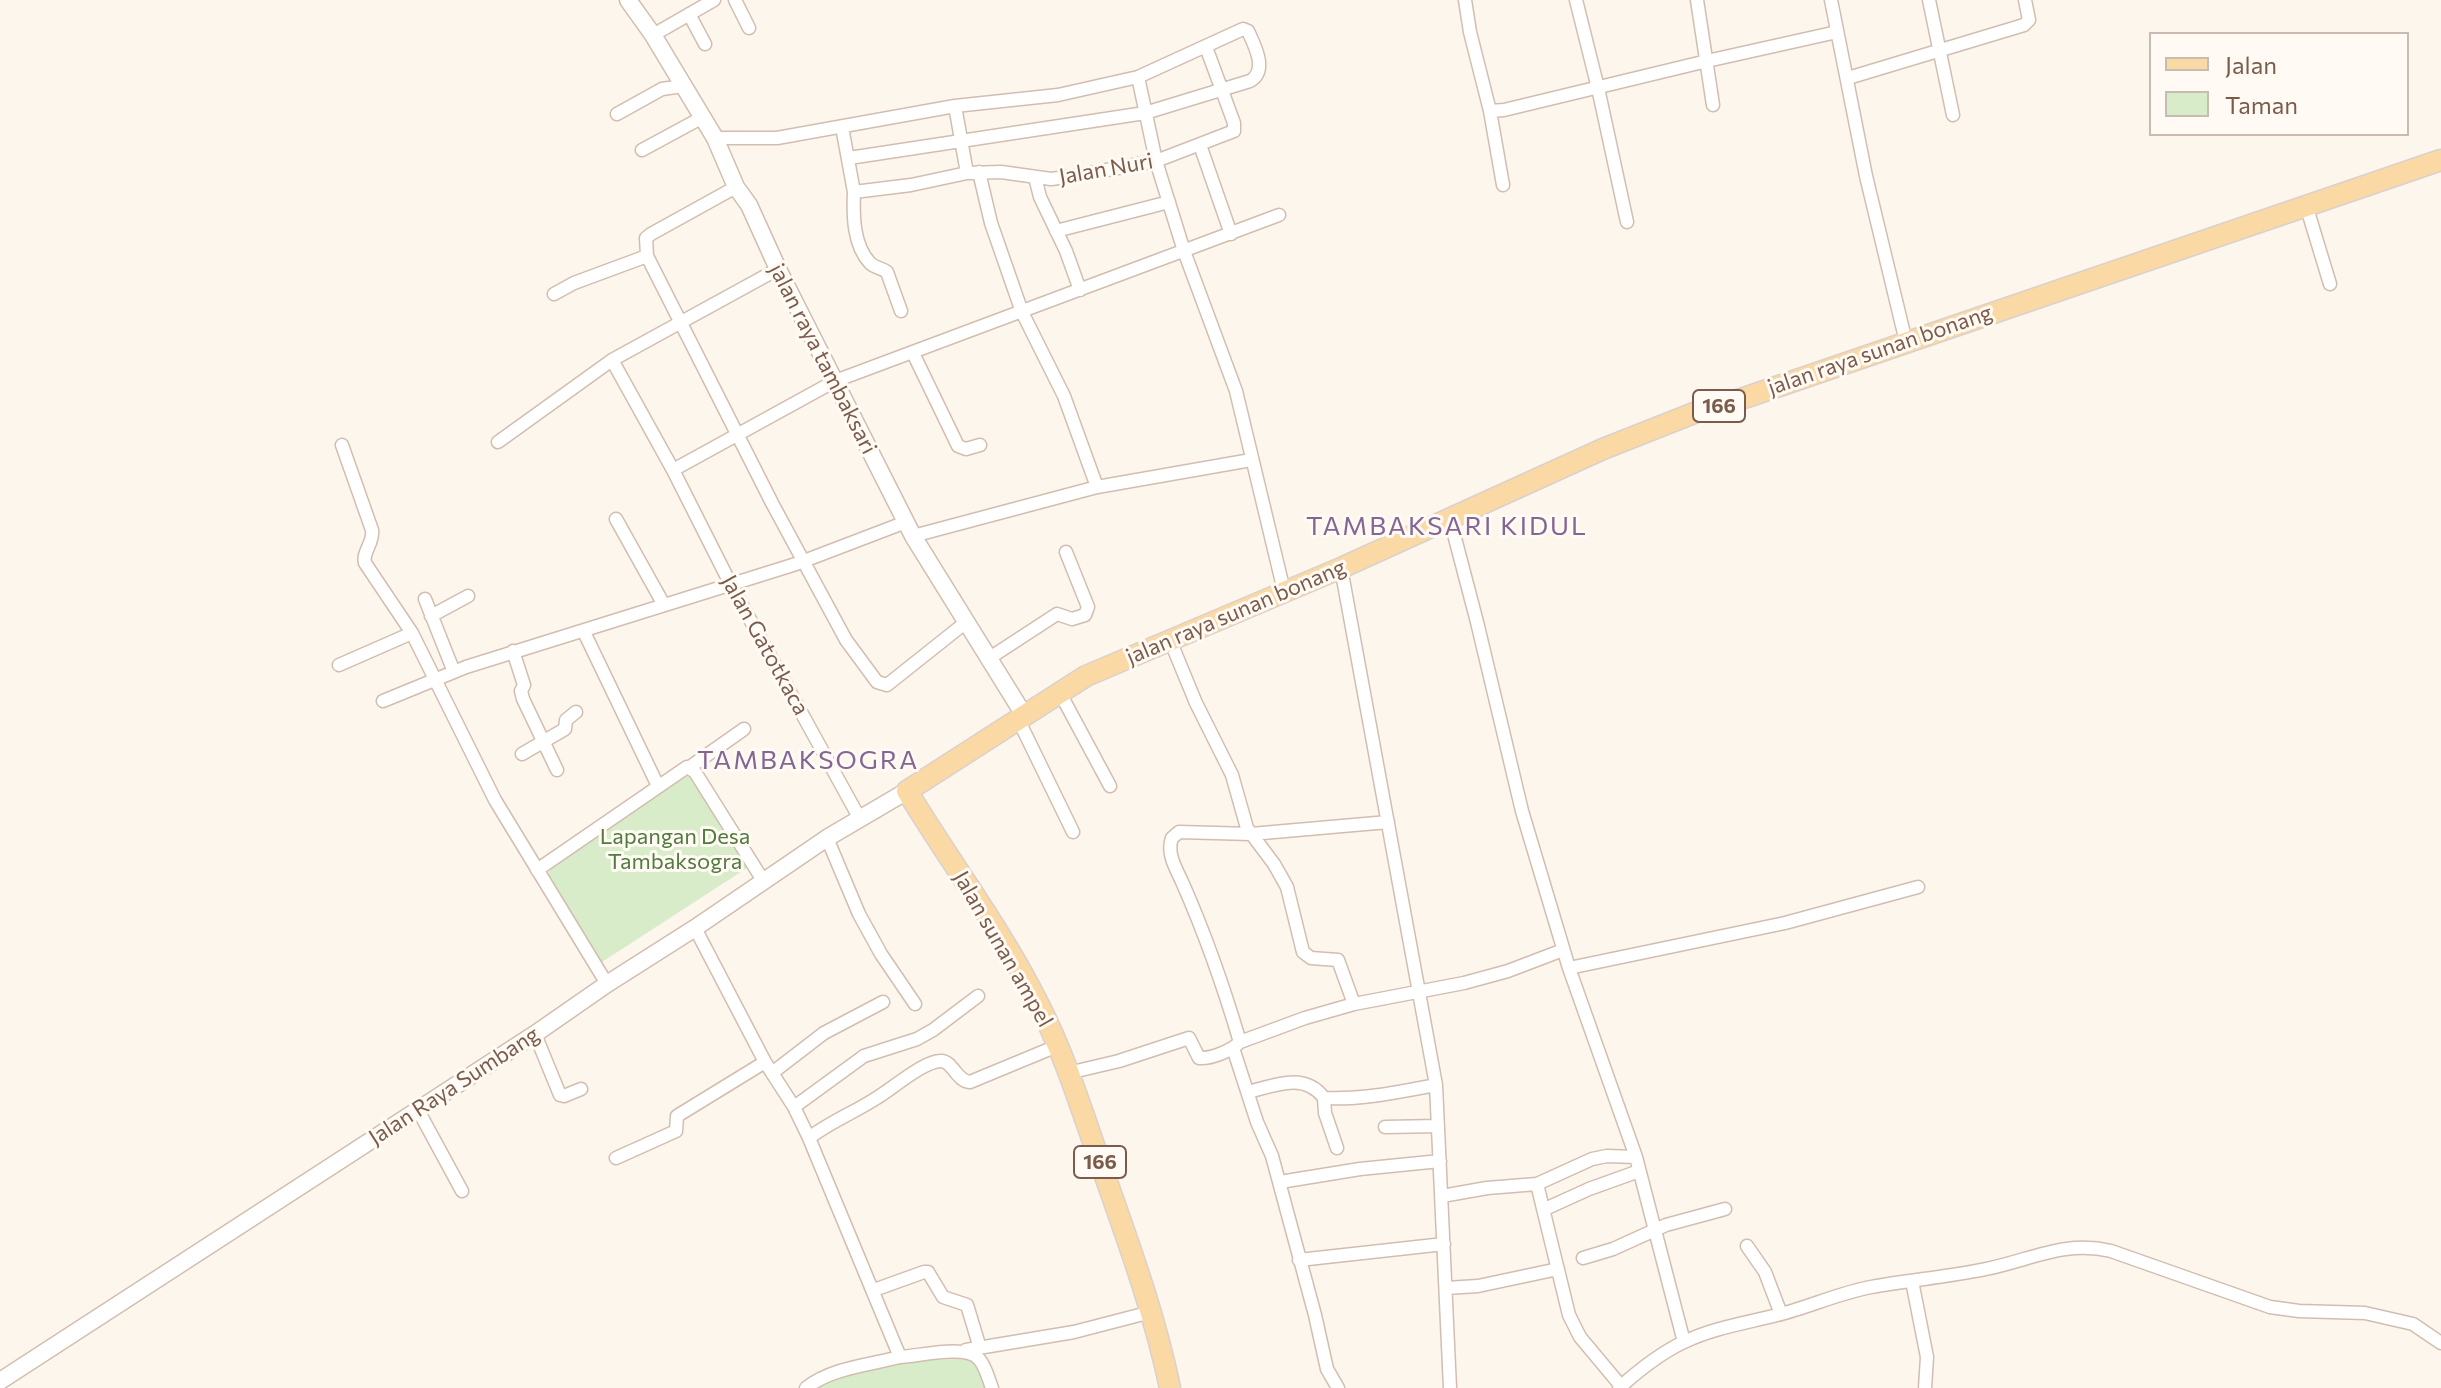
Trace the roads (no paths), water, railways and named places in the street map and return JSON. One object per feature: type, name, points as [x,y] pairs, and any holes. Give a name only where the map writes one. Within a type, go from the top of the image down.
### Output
[{"type":"main road","name":"jalan raya sunan bonang","points":[[907,791],[1086,676],[1341,568],[1603,449],[1694,413],[2441,160]]},
{"type":"main road","name":"Jalan sunan ampel","points":[[907,791],[1038,1001],[1068,1073],[1123,1226],[1151,1312],[1170,1388]]},
{"type":"street","name":"jalan raya tambaksari","points":[[628,0],[653,35],[715,138],[736,187],[749,205],[909,529],[1021,717]]},
{"type":"street","points":[[653,35],[714,0]]},
{"type":"street","points":[[735,0],[749,28]]},
{"type":"street","points":[[1465,0],[1503,185]]},
{"type":"street","points":[[1576,0],[1627,222]]},
{"type":"street","points":[[1697,0],[1713,105]]},
{"type":"street","points":[[1831,0],[1869,187],[1906,342]]},
{"type":"street","points":[[1929,0],[1953,115]]},
{"type":"street","points":[[1848,78],[2027,24],[2025,0]]},
{"type":"street","points":[[689,14],[705,44]]},
{"type":"street","points":[[715,138],[777,138],[955,106],[1058,95],[1138,77],[1240,29],[1246,29],[1250,35],[1259,59],[1258,77],[1223,91],[1145,113],[849,158]]},
{"type":"street","points":[[1490,111],[1837,32]]},
{"type":"street","points":[[1206,47],[1223,91]]},
{"type":"street","points":[[1138,77],[1156,161],[1184,251],[1234,385],[1284,591]]},
{"type":"street","points":[[617,114],[662,89],[683,86]]},
{"type":"street","name":"Jalan Nuri","points":[[854,192],[973,173],[1001,172],[1051,179],[1156,161],[1234,131],[1223,91]]},
{"type":"street","points":[[955,106],[960,142],[1022,312],[1064,396],[1097,487]]},
{"type":"street","points":[[642,150],[703,117]]},
{"type":"street","points":[[842,127],[854,192],[854,225],[859,242],[871,263],[887,272],[901,311]]},
{"type":"street","points":[[1200,145],[1231,234]]},
{"type":"street","points":[[1035,177],[1040,197],[1066,251],[1080,290]]},
{"type":"street","points":[[736,187],[651,234],[646,238],[647,256],[803,562],[846,640],[881,685],[887,685],[965,623]]},
{"type":"street","points":[[1056,231],[1169,202]]},
{"type":"street","points":[[2306,205],[2330,284]]},
{"type":"street","points":[[673,470],[835,381],[1279,215]]},
{"type":"street","points":[[554,294],[574,283],[647,256]]},
{"type":"street","points":[[498,442],[612,360],[778,269]]},
{"type":"street","points":[[913,353],[958,446],[966,449],[980,445]]},
{"type":"street","name":"Jalan Gatotkaca","points":[[612,360],[860,819]]},
{"type":"street","points":[[342,445],[372,530],[372,540],[364,559],[412,633],[495,800],[607,984]]},
{"type":"street","points":[[383,701],[513,651],[584,632],[909,529],[1097,487],[1251,460]]},
{"type":"street","points":[[616,519],[664,605]]},
{"type":"street","points":[[1450,519],[1518,797],[1563,950],[1636,1157],[1684,1342]]},
{"type":"street","points":[[988,659],[1057,614],[1072,619],[1085,615],[1088,607],[1066,552]]},
{"type":"street","points":[[1341,568],[1436,1085],[1450,1388]]},
{"type":"street","points":[[431,616],[468,596]]},
{"type":"street","points":[[425,599],[454,672]]},
{"type":"street","points":[[584,632],[658,786]]},
{"type":"street","points":[[339,665],[412,633]]},
{"type":"street","points":[[1170,640],[1205,723],[1232,775],[1251,834],[1287,887],[1303,952],[1311,958],[1338,960],[1354,1004]]},
{"type":"street","points":[[513,651],[524,685],[521,691],[523,699],[557,770]]},
{"type":"street","points":[[1060,693],[1110,786]]},
{"type":"street","points":[[522,754],[565,729],[566,720],[576,712]]},
{"type":"street","points":[[1021,717],[1073,832]]},
{"type":"street","points":[[537,870],[744,729]]},
{"type":"street","points":[[690,767],[764,882]]},
{"type":"street","name":"Jalan Raya Sumbang","points":[[0,1381],[535,1034],[827,838],[907,791]]},
{"type":"street","points":[[1338,1388],[1327,1369],[1280,1182],[1257,1122],[1221,979],[1169,848],[1172,838],[1179,832],[1251,834],[1388,822]]},
{"type":"street","points":[[827,838],[859,914],[881,954],[915,1004]]},
{"type":"street","points":[[1569,968],[1785,923],[1918,887]]},
{"type":"street","points":[[695,928],[809,1138],[900,1357]]},
{"type":"street","points":[[1068,1073],[1119,1061],[1189,1038],[1201,1059],[1305,1018],[1354,1004],[1508,971],[1563,950]]},
{"type":"street","points":[[794,1107],[864,1056],[917,1039],[978,996]]},
{"type":"street","points":[[616,1158],[676,1131],[677,1116],[883,1002]]},
{"type":"street","points":[[535,1034],[560,1095],[581,1089]]},
{"type":"street","points":[[809,1138],[922,1068],[939,1061],[947,1063],[959,1079],[970,1082],[1057,1046]]},
{"type":"street","points":[[1249,1092],[1281,1083],[1313,1085],[1324,1098],[1325,1113],[1337,1148]]},
{"type":"street","points":[[1324,1098],[1345,1099],[1436,1085]]},
{"type":"street","points":[[418,1110],[462,1191]]},
{"type":"street","points":[[1385,1127],[1438,1126]]},
{"type":"street","points":[[1442,1196],[1537,1184],[1592,1159],[1636,1157]]},
{"type":"street","points":[[1280,1182],[1360,1169],[1440,1161]]},
{"type":"street","points":[[1545,1209],[1639,1171]]},
{"type":"street","points":[[1537,1184],[1566,1307],[1575,1329],[1620,1387],[1647,1365],[1684,1342],[1730,1326],[1781,1314],[1841,1294],[1989,1268],[2072,1246],[2093,1247],[2146,1263],[2270,1307],[2365,1313],[2413,1324],[2441,1343]]},
{"type":"street","points":[[1583,1258],[1613,1249],[1654,1230],[1725,1209]]},
{"type":"street","points":[[1299,1260],[1444,1244]]},
{"type":"street","points":[[1747,1246],[1765,1272],[1781,1314]]},
{"type":"street","points":[[1446,1288],[1478,1286],[1558,1269]]},
{"type":"street","points":[[874,1290],[928,1272],[943,1297],[967,1305],[973,1349],[984,1365],[992,1388]]},
{"type":"street","points":[[1912,1281],[1927,1357],[1925,1388]]},
{"type":"street","points":[[806,1388],[840,1372],[900,1357],[973,1349],[1074,1332],[1151,1312]]},
{"type":"district","name":"TAMBAKSARI KIDUL","points":[[1447,526]]},
{"type":"district","name":"TAMBAKSOGRA","points":[[808,760]]},
{"type":"park label","name":"Lapangan Desa Tambaksogra","points":[[675,850]]}]
